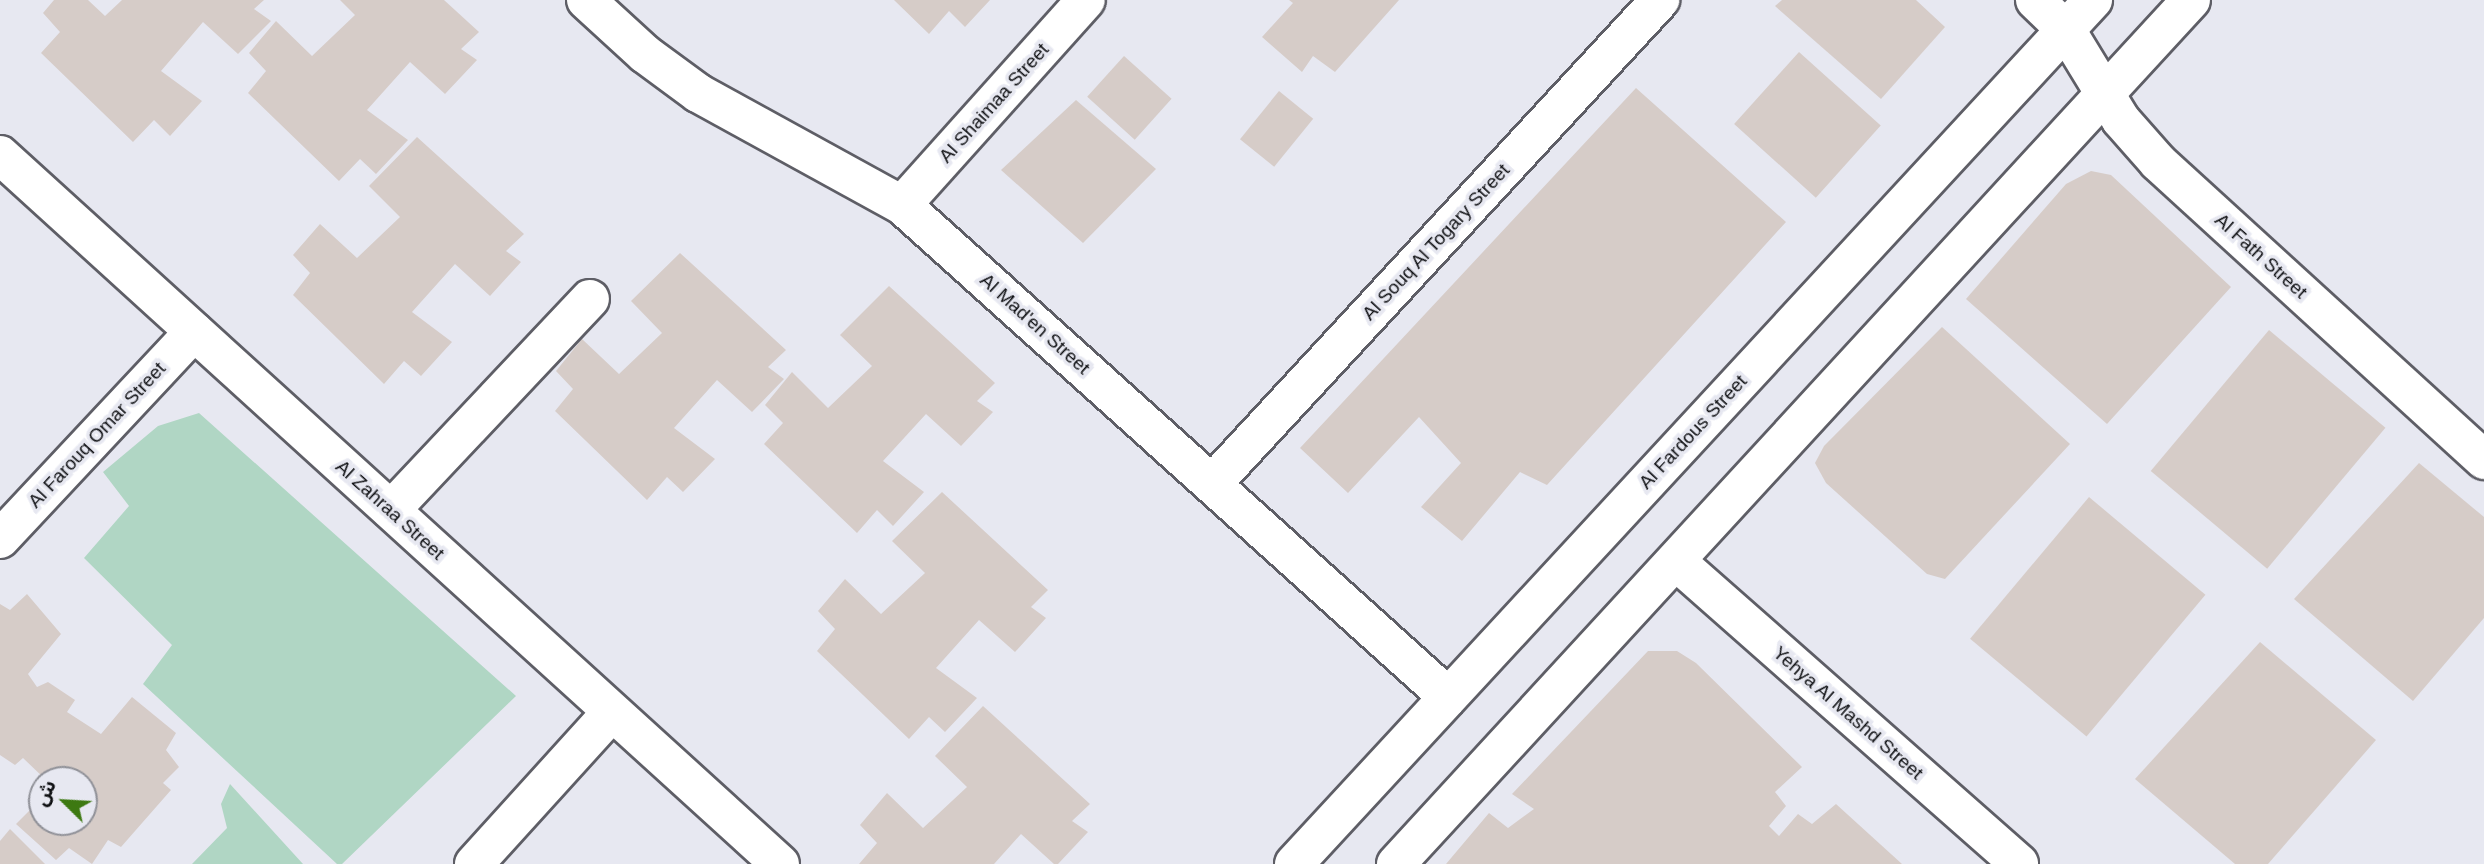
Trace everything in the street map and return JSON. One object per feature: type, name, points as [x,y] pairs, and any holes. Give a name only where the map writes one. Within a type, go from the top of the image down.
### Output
[{"type":"street","name":"Al Mad'en Street","points":[[586,0],[645,54],[698,93],[902,205],[1448,697]]},
{"type":"street","name":"Al Shaimaa Street","points":[[902,205],[1086,0]]},
{"type":"street","name":"Al Souq Al Togary Street","points":[[1212,484],[1660,0]]},
{"type":"street","name":"Al Fath Street","points":[[2035,0],[2066,30],[2129,129],[2158,162],[2484,460]]},
{"type":"street","name":"Al Fardous Street","points":[[1294,864],[2093,0]]},
{"type":"street","points":[[1396,864],[2191,0]]},
{"type":"street","name":"Al Zahraa Street","points":[[0,155],[780,864]]},
{"type":"street","points":[[391,510],[590,299]]},
{"type":"street","name":"Al Farouq Omar Street","points":[[0,539],[194,332]]},
{"type":"street","name":"Yehya Al Mashd Street","points":[[1676,562],[2019,864]]},
{"type":"street","points":[[474,864],[612,712]]},
{"type":"green space","points":[[199,413],[516,696],[342,864],[337,864],[143,684],[172,645],[84,558],[129,506],[103,472],[158,426]]},
{"type":"green space","points":[[230,784],[303,864],[192,864],[227,828],[221,804]]},
{"type":"building","points":[[54,0],[88,0],[105,16],[122,0],[264,0],[254,9],[271,21],[238,54],[203,22],[161,71],[202,101],[170,136],[154,120],[133,142],[41,53],[60,32],[43,13]]},
{"type":"building","points":[[340,0],[444,0],[479,32],[461,49],[477,60],[445,94],[410,62],[367,110],[408,140],[376,174],[360,159],[339,181],[248,93],[266,71],[249,53],[276,21],[312,56],[355,15]]},
{"type":"building","points":[[894,0],[990,0],[965,27],[949,11],[929,34]]},
{"type":"building","points":[[1289,0],[1399,0],[1335,72],[1313,56],[1302,72],[1262,37],[1293,3]]},
{"type":"building","points":[[1782,0],[1916,0],[1945,27],[1881,99],[1775,6]]},
{"type":"building","points":[[1799,52],[1881,126],[1816,198],[1734,124]]},
{"type":"building","points":[[1124,56],[1172,99],[1135,140],[1087,97]]},
{"type":"building","points":[[1636,88],[1786,222],[1547,485],[1520,472],[1462,541],[1421,507],[1461,463],[1419,417],[1348,493],[1300,448]]},
{"type":"building","points":[[1279,91],[1313,119],[1274,167],[1240,139]]},
{"type":"building","points":[[1076,100],[1156,169],[1083,243],[1001,170]]},
{"type":"building","points":[[417,137],[524,234],[506,251],[521,262],[490,296],[455,264],[412,312],[452,342],[421,376],[404,361],[384,384],[293,295],[310,273],[293,255],[320,224],[357,258],[400,217],[369,186]]},
{"type":"building","points":[[2091,171],[2111,175],[2231,287],[2107,424],[1966,299],[2066,184]]},
{"type":"building","points":[[680,253],[786,350],[768,367],[784,379],[752,412],[717,380],[674,428],[715,459],[683,492],[667,477],[647,500],[555,411],[573,389],[556,371],[582,339],[619,374],[662,333],[631,301]]},
{"type":"building","points":[[889,286],[995,383],[977,401],[993,412],[961,446],[926,414],[883,461],[924,492],[893,526],[877,510],[857,533],[764,444],[783,423],[765,405],[792,372],[828,408],[872,366],[840,335]]},
{"type":"building","points":[[1942,327],[2070,444],[1945,579],[1927,574],[1826,483],[1815,463],[1824,446]]},
{"type":"building","points":[[2269,330],[2385,428],[2267,569],[2151,471]]},
{"type":"building","points":[[2419,463],[2484,517],[2484,618],[2413,701],[2294,599]]},
{"type":"building","points":[[942,492],[1048,590],[1031,607],[1046,618],[1015,652],[979,620],[936,668],[977,698],[945,732],[929,717],[909,739],[817,651],[835,629],[818,611],[845,579],[881,614],[925,573],[892,541]]},
{"type":"building","points":[[2089,497],[2205,595],[2087,736],[1970,639]]},
{"type":"building","points":[[27,594],[61,634],[28,674],[37,687],[48,682],[75,700],[67,712],[101,734],[132,697],[176,733],[166,750],[179,767],[163,783],[171,790],[121,847],[108,840],[92,864],[69,848],[56,860],[29,836],[98,836],[98,766],[31,766],[23,758],[15,765],[0,755],[0,604],[10,610]]},
{"type":"building","points":[[2260,642],[2376,740],[2268,864],[2235,864],[2135,779]]},
{"type":"building","points":[[1648,651],[1677,651],[1696,663],[1802,767],[1775,792],[1786,806],[1769,826],[1779,836],[1798,814],[1812,824],[1836,804],[1902,864],[1446,864],[1489,813],[1508,828],[1534,809],[1512,794]]},
{"type":"building","points":[[983,706],[1090,804],[1072,821],[1088,832],[1058,864],[1054,864],[1021,834],[994,864],[859,864],[877,843],[860,825],[887,793],[923,828],[967,787],[935,756]]},
{"type":"building","points":[[28,812],[28,835],[16,824]]},
{"type":"building","points":[[10,829],[45,864],[0,864],[0,841]]}]
